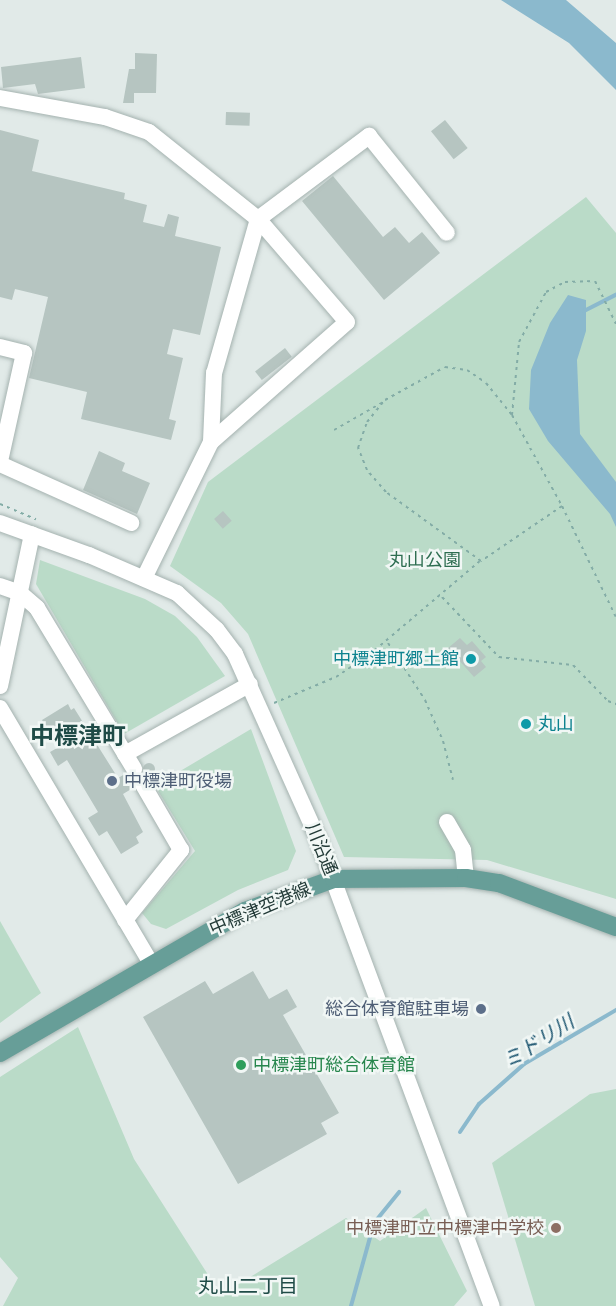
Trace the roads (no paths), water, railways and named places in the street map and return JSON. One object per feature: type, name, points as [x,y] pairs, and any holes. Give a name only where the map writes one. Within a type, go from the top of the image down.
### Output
[{"type":"main road","name":"中標津空港線","points":[[0,1053],[151,963],[245,911],[334,879],[466,878],[499,883],[616,927]]},
{"type":"street","points":[[0,98],[105,117],[149,132],[258,219],[347,322],[211,442],[144,578]]},
{"type":"street","points":[[211,442],[214,373],[258,219],[369,136],[447,233]]},
{"type":"street","points":[[0,347],[24,352],[0,462],[131,523]]},
{"type":"street","name":"川沿通","points":[[0,523],[144,578],[177,593],[217,630],[250,684],[334,879],[492,1306]]},
{"type":"street","points":[[0,686],[32,534]]},
{"type":"street","points":[[0,586],[20,594],[38,608],[182,850],[125,920]]},
{"type":"street","points":[[124,754],[250,684]]},
{"type":"street","points":[[0,708],[151,963]]},
{"type":"street","points":[[447,822],[463,850],[466,878]]},
{"type":"water","points":[[501,0],[566,0],[616,43],[616,90],[569,43]]},
{"type":"water","points":[[568,295],[586,300],[586,331],[577,360],[580,434],[616,482],[616,527],[610,514],[548,441],[529,409],[531,370],[550,323]]},
{"type":"waterway","points":[[584,311],[616,295]]},
{"type":"waterway","name":"ミドリ川","points":[[460,1132],[479,1104],[524,1064],[616,1010]]},
{"type":"waterway","name":"ミドリ川","points":[[351,1306],[374,1223],[399,1192]]},
{"type":"place","name":"中標津町郷土館","points":[[471,659]]},
{"type":"place","name":"丸山","points":[[526,724]]},
{"type":"place","name":"中標津町役場","points":[[112,781]]},
{"type":"place","name":"総合体育館駐車場","points":[[481,1009]]},
{"type":"place","name":"中標津町総合体育館","points":[[241,1065]]},
{"type":"place","name":"中標津町立中標津中学校","points":[[556,1228]]},
{"type":"district","name":"中標津町","points":[[78,736]]},
{"type":"district","name":"丸山二丁目","points":[[248,1285]]},
{"type":"park label","name":"丸山公園","points":[[425,560]]}]
